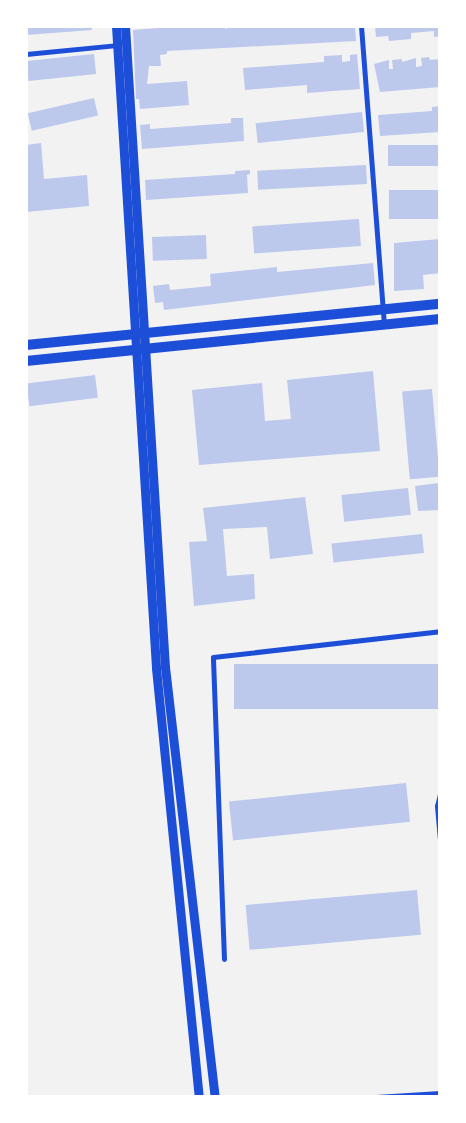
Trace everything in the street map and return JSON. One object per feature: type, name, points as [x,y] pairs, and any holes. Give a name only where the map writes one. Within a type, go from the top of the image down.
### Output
[{"type":"main road","points":[[26,345],[140,335],[383,308],[440,304]]},
{"type":"main road","points":[[26,361],[440,319]]},
{"type":"street","points":[[116,26],[165,667],[215,1097]]},
{"type":"street","points":[[124,26],[140,335]]},
{"type":"street","points":[[361,26],[384,324]]},
{"type":"street","points":[[26,54],[117,45]]},
{"type":"street","points":[[142,350],[156,668],[199,1097]]},
{"type":"street","points":[[224,959],[213,657],[440,631]]},
{"type":"street","points":[[440,794],[437,806],[440,838]]},
{"type":"street","points":[[376,1097],[440,1092]]},
{"type":"building","points":[[26,26],[91,26],[92,30],[26,35]]},
{"type":"building","points":[[183,26],[225,26],[225,29],[234,26],[355,26],[356,41],[167,51],[167,54],[160,55],[161,66],[149,66],[147,84],[187,81],[189,105],[140,109],[139,99],[136,99],[133,30]]},
{"type":"building","points":[[375,26],[440,26],[440,36],[434,37],[434,31],[411,33],[411,39],[389,41],[388,36],[376,37]]},
{"type":"building","points":[[94,54],[96,74],[28,81],[26,61]]},
{"type":"building","points":[[357,54],[360,89],[307,93],[307,85],[245,90],[243,68],[324,62],[324,56],[342,55],[342,62],[350,61],[350,55]]},
{"type":"building","points":[[429,57],[430,60],[440,59],[440,87],[380,92],[374,64],[389,60],[389,69],[393,69],[392,60],[402,59],[402,62],[416,58],[416,67],[422,66],[421,58]]},
{"type":"building","points":[[94,98],[98,116],[32,131],[28,113]]},
{"type":"building","points":[[440,106],[440,132],[380,136],[378,115],[432,111],[432,107]]},
{"type":"building","points":[[362,112],[364,132],[258,143],[256,123]]},
{"type":"building","points":[[231,118],[243,118],[244,141],[142,149],[140,125],[150,124],[150,129],[231,123]]},
{"type":"building","points":[[41,143],[44,179],[87,175],[89,206],[26,212],[26,145]]},
{"type":"building","points":[[388,145],[440,145],[440,166],[388,166]]},
{"type":"building","points":[[366,165],[367,184],[258,190],[257,171]]},
{"type":"building","points":[[250,170],[250,174],[247,175],[248,193],[146,200],[145,180],[235,174],[235,171]]},
{"type":"building","points":[[389,190],[440,190],[440,219],[389,219]]},
{"type":"building","points":[[359,219],[361,246],[254,253],[252,226]]},
{"type":"building","points":[[206,235],[207,259],[153,261],[152,237]]},
{"type":"building","points":[[440,239],[440,273],[423,275],[424,289],[394,291],[394,243]]},
{"type":"building","points":[[373,263],[375,285],[164,310],[163,302],[155,303],[153,286],[169,284],[170,290],[211,286],[210,274],[277,267],[277,272]]},
{"type":"building","points":[[373,371],[380,451],[199,465],[192,390],[262,383],[265,421],[291,419],[287,380]]},
{"type":"building","points":[[95,375],[98,398],[29,406],[27,383]]},
{"type":"building","points":[[432,389],[440,477],[410,479],[402,392]]},
{"type":"building","points":[[439,483],[440,510],[418,511],[415,486]]},
{"type":"building","points":[[408,488],[411,515],[344,522],[341,495]]},
{"type":"building","points":[[305,497],[313,554],[270,559],[267,527],[223,529],[227,576],[254,574],[255,599],[194,606],[189,542],[207,541],[203,508]]},
{"type":"building","points":[[422,534],[424,553],[333,562],[331,544]]},
{"type":"building","points":[[234,664],[440,664],[440,709],[234,709]]},
{"type":"building","points":[[406,783],[410,822],[233,840],[229,802]]},
{"type":"building","points":[[417,890],[421,935],[250,950],[246,905]]}]
